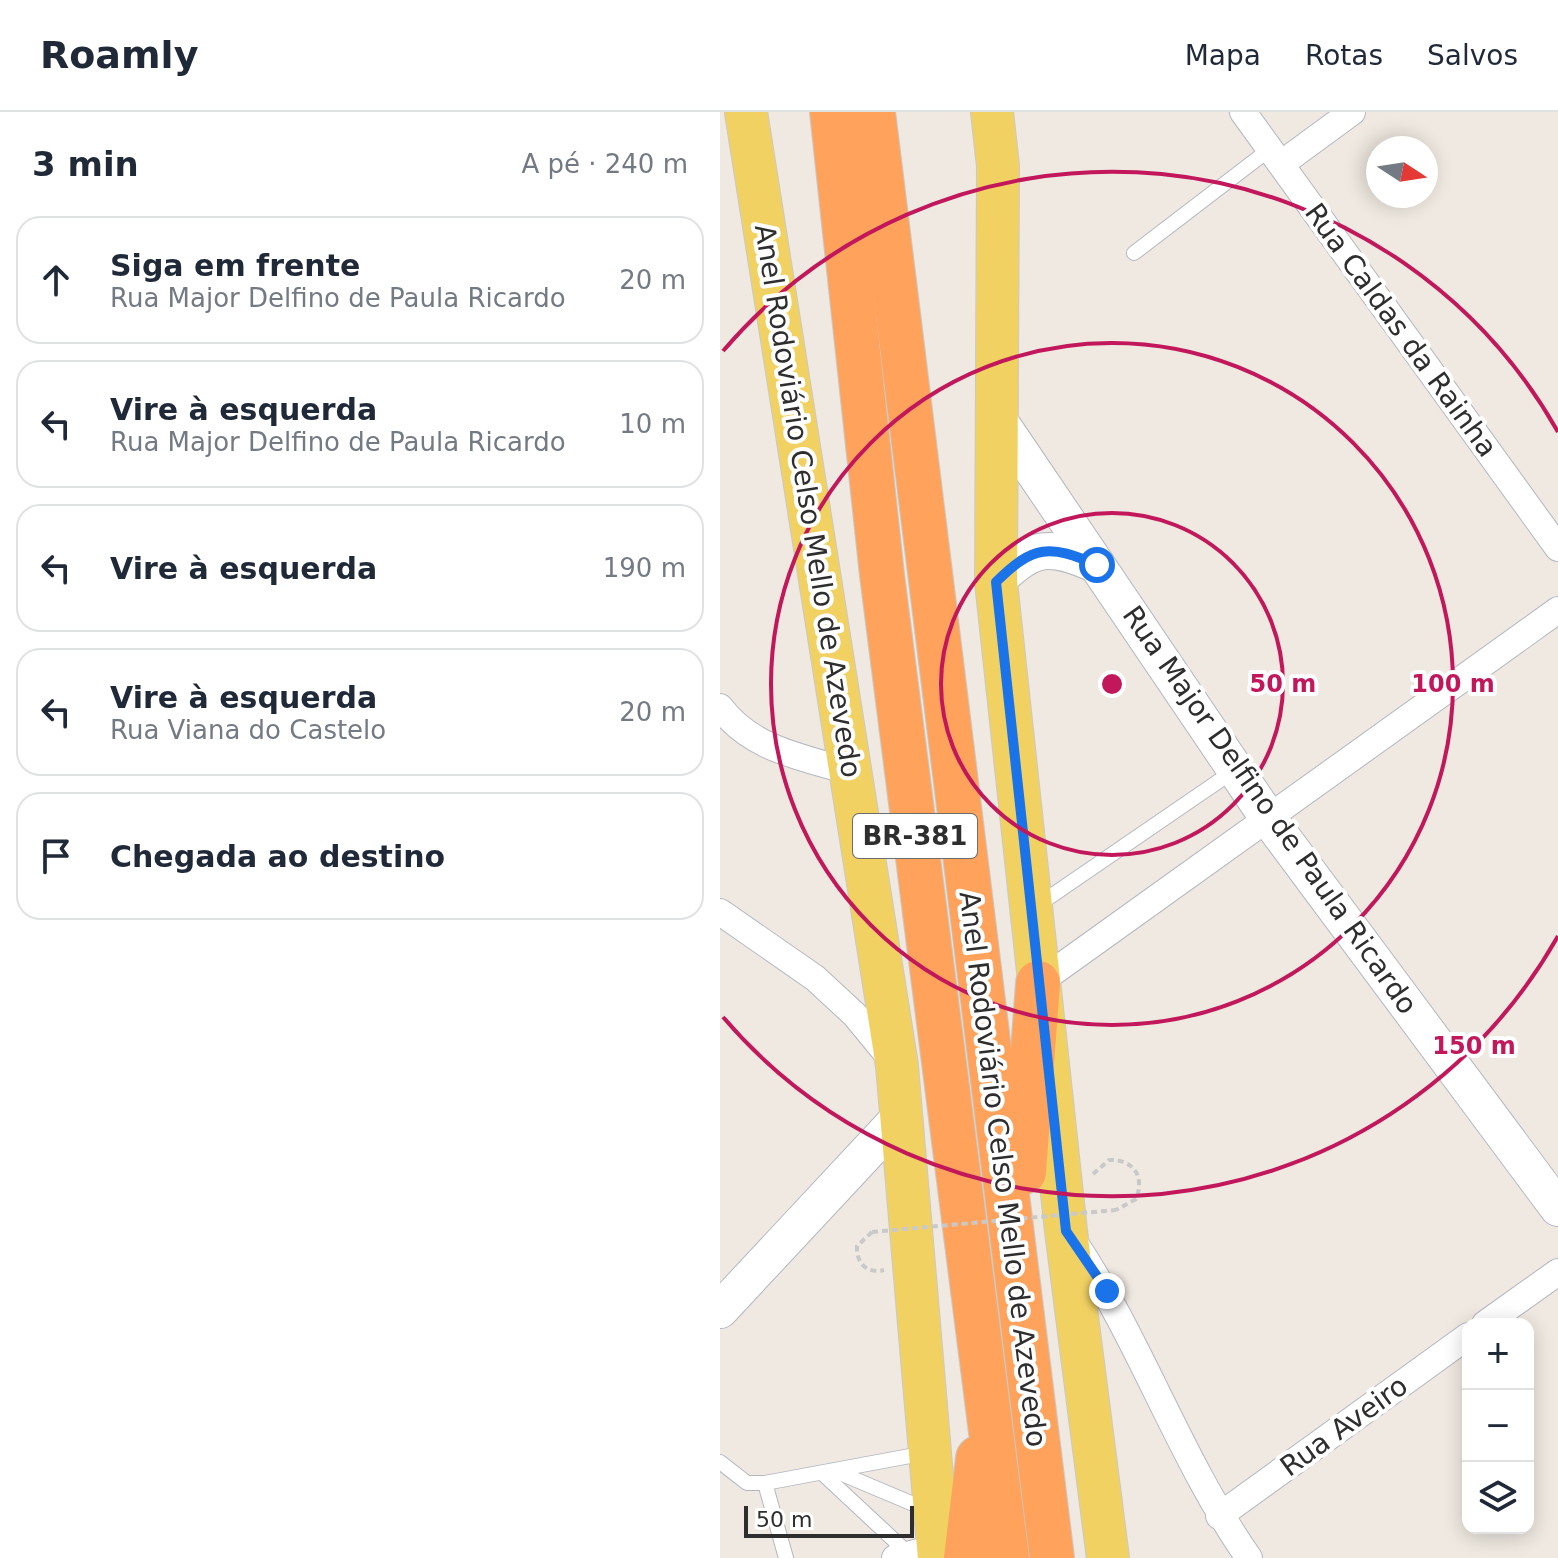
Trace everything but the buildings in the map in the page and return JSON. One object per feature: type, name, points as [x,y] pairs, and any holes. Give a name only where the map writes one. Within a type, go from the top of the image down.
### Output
[{"type":"highway","name":"Anel Rodoviário Celso Mello de Azevedo","points":[[832,112],[884,591],[1007,1558]]},
{"type":"highway","name":"Anel Rodoviário Celso Mello de Azevedo","points":[[873,112],[1052,1558]]},
{"type":"highway","points":[[1020,1306],[1024,1158],[1038,983]]},
{"type":"highway","points":[[930,1548],[975,1496],[985,1376]]},
{"type":"main road","name":"Anel Rodoviário Celso Mello de Azevedo","points":[[746,112],[897,1066],[929,1453],[930,1548]]},
{"type":"main road","name":"Anel Rodoviário Celso Mello de Azevedo","points":[[992,112],[998,166],[994,413],[996,582],[1038,983],[1085,1219],[1108,1558]]},
{"type":"street","name":"Rua Caldas da Rainha","points":[[1243,112],[1558,548]]},
{"type":"street","points":[[1276,157],[1352,112]]},
{"type":"street","name":"Rua Major Delfino de Paula Ricardo","points":[[994,413],[1268,818],[1558,1208]]},
{"type":"street","points":[[996,582],[1031,553],[1050,550],[1068,552],[1097,565]]},
{"type":"street","points":[[1038,983],[1558,610]]},
{"type":"street","points":[[720,707],[749,738],[767,747],[851,772]]},
{"type":"street","points":[[720,912],[815,978],[855,1015],[897,1066]]},
{"type":"street","points":[[720,1310],[901,1116]]},
{"type":"street","points":[[1085,1219],[1107,1291],[1219,1516],[1249,1558]]},
{"type":"street","points":[[1493,1318],[1558,1272]]},
{"type":"street","name":"Rua Aveiro","points":[[1219,1516],[1462,1340]]},
{"type":"lane","points":[[1134,253],[1276,157]]},
{"type":"lane","points":[[1029,911],[1236,770]]},
{"type":"lane","points":[[720,1462],[747,1483],[765,1483],[929,1453]]},
{"type":"lane","points":[[828,1472],[930,1548]]},
{"type":"lane","points":[[828,1472],[930,1548]]},
{"type":"lane","points":[[765,1483],[786,1558]]},
{"type":"path","points":[[893,1263],[882,1271],[864,1267],[857,1246],[872,1232],[1116,1210],[1136,1199],[1140,1189],[1138,1172],[1128,1162],[1109,1160],[1095,1170],[1091,1178]]},
{"type":"route","points":[[1097,565],[1068,552],[1050,550],[1031,553],[996,582],[1029,911],[1066,1231],[1107,1291]]}]
